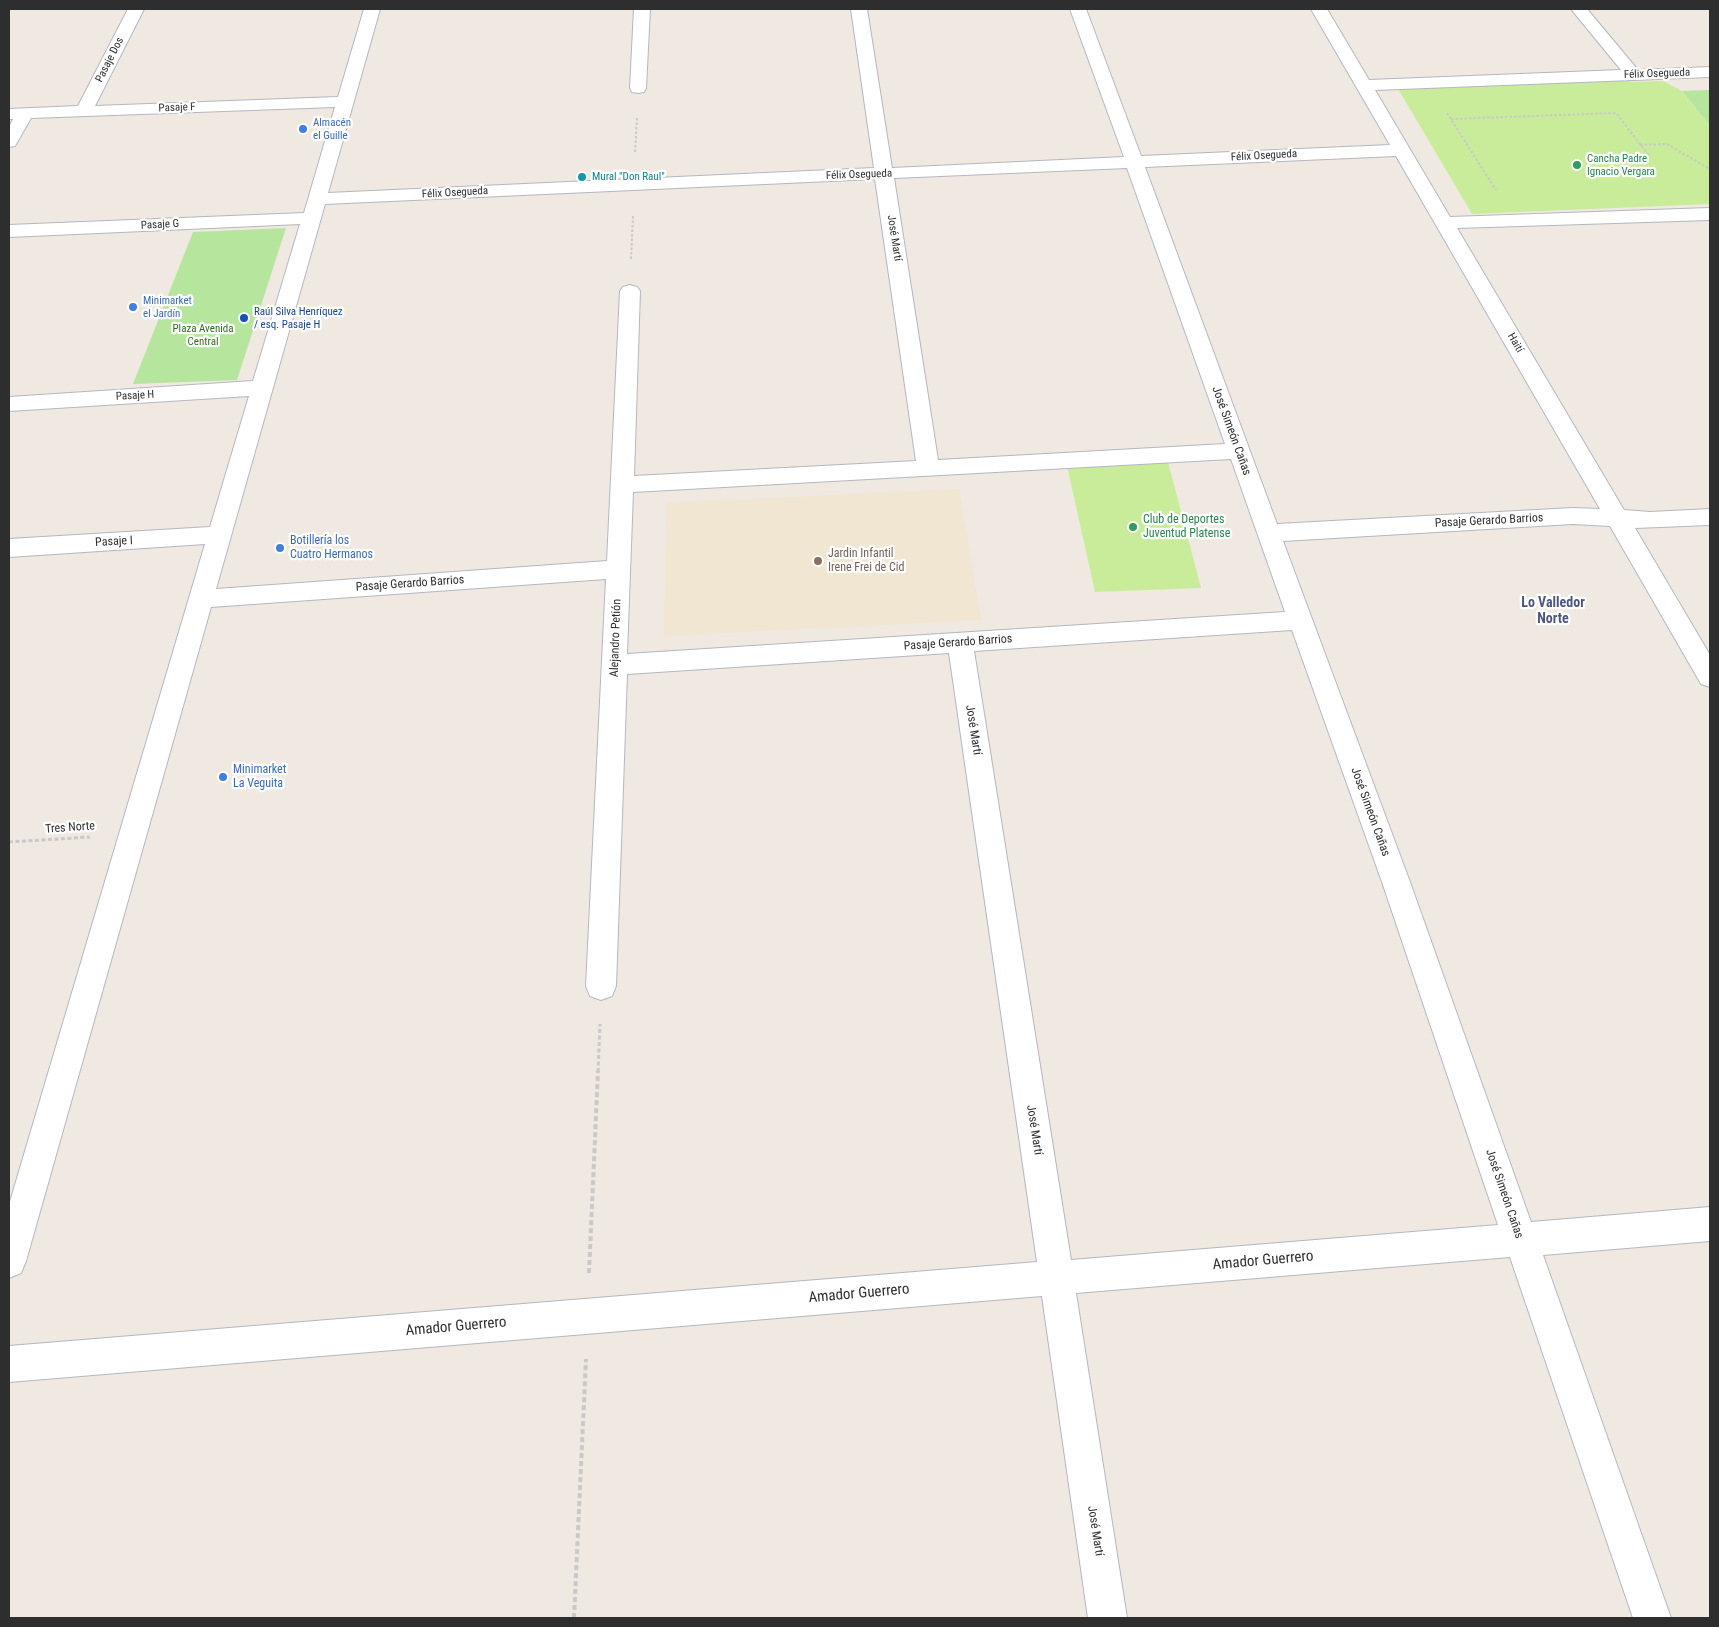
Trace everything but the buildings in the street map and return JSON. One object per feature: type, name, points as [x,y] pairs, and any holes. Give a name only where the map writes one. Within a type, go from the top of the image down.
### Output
[{"type":"street","name":"Pasaje Dos","points":[[84,111],[136,9]]},
{"type":"street","points":[[9,1261],[372,9]]},
{"type":"street","points":[[638,88],[642,9]]},
{"type":"street","name":"José Martí","points":[[859,9],[928,468]]},
{"type":"street","name":"José Simeón Cañas","points":[[1078,9],[1396,882],[1652,1618]]},
{"type":"street","name":"Haití","points":[[1319,9],[1710,678]]},
{"type":"street","points":[[1579,9],[1634,75]]},
{"type":"street","name":"Félix Osegueda","points":[[1364,85],[1710,72]]},
{"type":"street","name":"Pasaje F","points":[[17,114],[344,102]]},
{"type":"street","points":[[9,142],[17,114]]},
{"type":"street","name":"Félix Osegueda","points":[[314,208],[884,174],[1402,150]]},
{"type":"street","name":"Pasaje G","points":[[9,232],[314,208]]},
{"type":"street","points":[[1445,223],[1710,214]]},
{"type":"street","name":"Alejandro Petión","points":[[601,986],[630,291]]},
{"type":"street","name":"Pasaje H","points":[[9,404],[261,388]]},
{"type":"street","points":[[622,485],[1239,452]]},
{"type":"street","name":"Pasaje Gerardo Barrios","points":[[1269,533],[1573,516],[1650,520],[1710,517]]},
{"type":"street","name":"Pasaje I","points":[[9,548],[219,535]]},
{"type":"street","name":"Pasaje Gerardo Barrios","points":[[200,599],[619,569]]},
{"type":"street","name":"Pasaje Gerardo Barrios","points":[[615,665],[1300,620]]},
{"type":"street","name":"José Martí","points":[[960,642],[1108,1617]]},
{"type":"street","name":"Amador Guerrero","points":[[9,1364],[1710,1224]]},
{"type":"path","points":[[1428,83],[1516,220]]},
{"type":"path","points":[[1450,119],[1616,113],[1650,157]]},
{"type":"path","points":[[1640,145],[1667,144],[1710,169]]},
{"type":"path","name":"Tres Norte","points":[[9,842],[133,834]]},
{"type":"shaded area","name":"Jardin Infantil Irene Frei de Cid","points":[[959,489],[981,620],[664,636],[667,503]]},
{"type":"green space","name":"Cancha Padre Ignacio Vergara","points":[[1620,79],[1632,82],[1663,81],[1682,91],[1710,126],[1710,204],[1472,214],[1397,87]]},
{"type":"green space","points":[[1710,90],[1710,126],[1682,91]]},
{"type":"green space","name":"Plaza Avenida Central","points":[[286,228],[237,380],[133,384],[193,232]]},
{"type":"green space","name":"Club de Deportes Juventud Platense","points":[[1168,462],[1201,588],[1095,592],[1067,466]]},
{"type":"place","name":"Almacén el Guille","points":[[303,129]]},
{"type":"place","name":"Cancha Padre Ignacio Vergara","points":[[1577,165]]},
{"type":"place","name":"Mural \"Don Raul\"","points":[[582,177]]},
{"type":"place","name":"Minimarket el Jardín","points":[[133,307]]},
{"type":"place","name":"Raúl Silva Henríquez / esq. Pasaje H","points":[[244,318]]},
{"type":"place","name":"Club de Deportes Juventud Platense","points":[[1133,527]]},
{"type":"place","name":"Botillería los Cuatro Hermanos","points":[[280,548]]},
{"type":"place","name":"Jardin Infantil Irene Frei de Cid","points":[[818,561]]},
{"type":"place","name":"Minimarket La Veguita","points":[[223,777]]},
{"type":"district","name":"Lo Valledor Norte","points":[[1553,612]]}]
